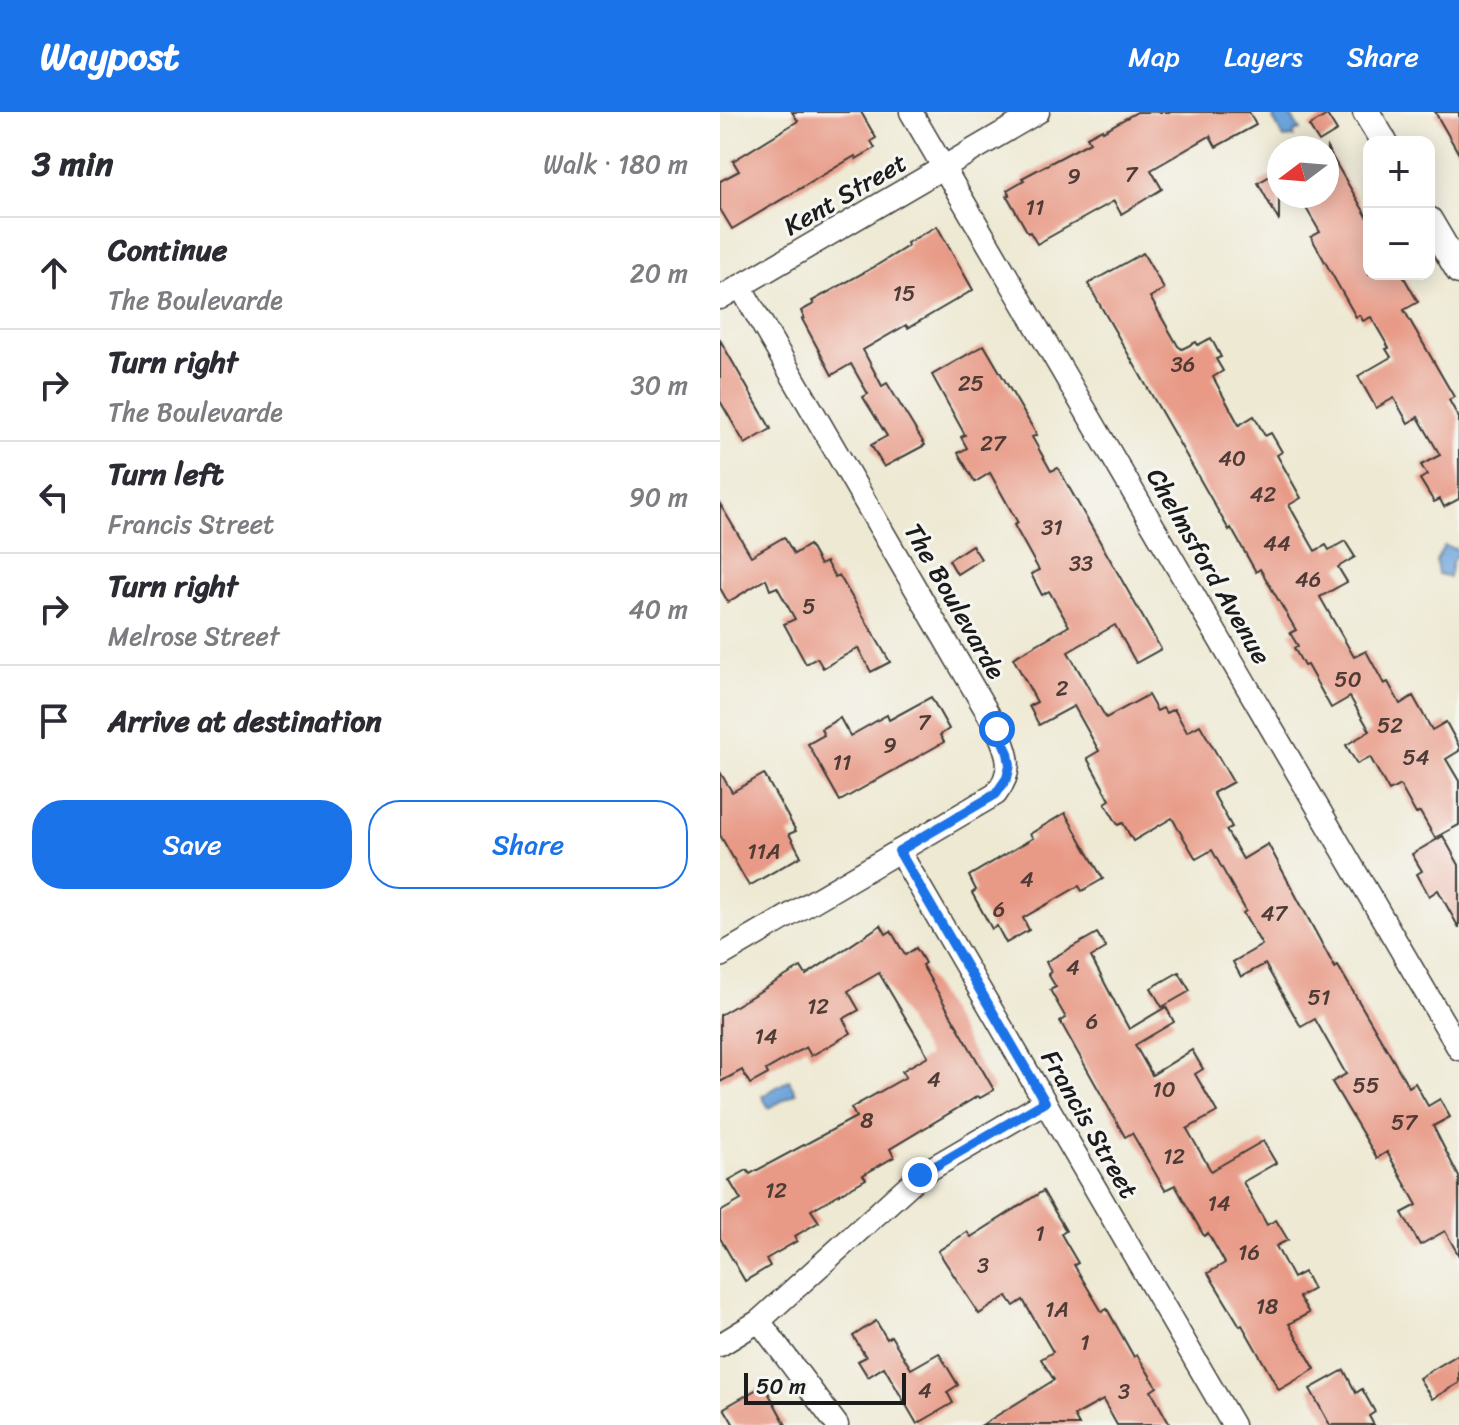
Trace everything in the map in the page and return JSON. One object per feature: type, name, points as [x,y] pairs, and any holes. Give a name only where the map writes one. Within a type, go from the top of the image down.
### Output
[{"type":"street","name":"Chelmsford Avenue","points":[[911,112],[1459,1049]]},
{"type":"street","name":"Kent Street","points":[[720,298],[1038,112]]},
{"type":"street","points":[[1366,112],[1380,136]]},
{"type":"street","points":[[1435,230],[1459,271]]},
{"type":"street","name":"The Boulevarde","points":[[720,956],[996,794],[1007,778],[1010,765],[1008,753],[989,716],[740,286]]},
{"type":"street","name":"Francis Street","points":[[899,851],[1233,1425]]},
{"type":"street","points":[[720,1345],[759,1321],[920,1175],[1045,1102]]},
{"type":"street","points":[[759,1321],[837,1425]]},
{"type":"water","points":[[1277,112],[1288,112],[1300,130],[1294,132],[1294,136],[1283,136],[1273,119]]},
{"type":"water","points":[[1444,546],[1456,549],[1459,554],[1453,559],[1449,577],[1438,574],[1436,561]]},
{"type":"water","points":[[789,1080],[796,1093],[769,1108],[762,1096]]},
{"type":"building","points":[[792,112],[861,112],[876,138],[871,141],[875,148],[856,159],[855,156],[732,229],[720,209],[720,181],[739,171],[733,161],[798,121]]},
{"type":"building","points":[[1137,112],[1249,112],[1256,125],[1216,147],[1210,136],[1151,170],[1162,189],[1121,214],[1114,201],[1037,244],[1007,196],[1010,195],[1007,190],[1024,180],[1022,178],[1090,142],[1087,137]]},
{"type":"building","points":[[1435,112],[1459,112],[1459,154]]},
{"type":"building","points":[[1327,115],[1337,131],[1329,136],[1315,136],[1309,126]]},
{"type":"building","points":[[1339,169],[1363,210],[1363,280],[1405,280],[1418,302],[1404,310],[1454,397],[1449,400],[1459,418],[1459,499],[1444,507],[1440,499],[1434,502],[1420,479],[1427,475],[1421,465],[1440,455],[1418,417],[1408,423],[1394,398],[1376,408],[1358,376],[1391,357],[1386,349],[1389,348],[1371,317],[1363,321],[1360,315],[1356,317],[1311,237],[1320,232],[1306,208],[1339,208]]},
{"type":"building","points":[[1267,178],[1267,199],[1258,183]]},
{"type":"building","points":[[1272,208],[1279,208],[1279,221]]},
{"type":"building","points":[[937,226],[973,290],[863,350],[882,386],[887,383],[925,445],[884,467],[871,445],[887,436],[863,397],[868,394],[851,364],[832,375],[802,319],[801,311],[814,304],[812,301],[874,267]]},
{"type":"building","points":[[1143,253],[1164,289],[1150,297],[1178,346],[1182,349],[1211,338],[1221,357],[1216,359],[1223,371],[1213,377],[1239,425],[1254,416],[1265,436],[1271,433],[1282,452],[1277,455],[1301,498],[1289,505],[1315,551],[1326,545],[1329,550],[1345,541],[1355,557],[1338,567],[1347,582],[1320,597],[1354,657],[1366,651],[1384,684],[1388,682],[1400,704],[1413,696],[1432,730],[1446,722],[1459,746],[1459,751],[1446,759],[1459,781],[1459,825],[1435,838],[1420,812],[1416,814],[1400,785],[1389,791],[1370,757],[1357,764],[1346,745],[1370,731],[1350,697],[1331,708],[1307,665],[1304,666],[1290,633],[1296,630],[1260,569],[1256,572],[1231,528],[1229,530],[1088,284]]},
{"type":"building","points":[[720,340],[771,429],[745,444],[720,401]]},
{"type":"building","points":[[984,345],[1037,435],[1032,437],[1051,471],[1058,468],[1161,649],[1136,663],[1115,625],[1068,652],[1106,718],[1148,695],[1157,711],[1163,708],[1166,713],[1174,709],[1187,732],[1200,725],[1233,782],[1213,793],[1232,827],[1226,830],[1243,859],[1268,844],[1335,968],[1338,966],[1409,1087],[1415,1083],[1428,1106],[1440,1099],[1450,1117],[1433,1126],[1459,1177],[1459,1256],[1445,1231],[1420,1245],[1402,1213],[1417,1205],[1387,1152],[1377,1158],[1332,1082],[1346,1074],[1315,1019],[1301,1027],[1265,964],[1241,977],[1233,962],[1262,945],[1212,850],[1196,859],[1172,818],[1133,841],[1123,823],[1118,825],[1105,803],[1110,800],[1087,758],[1099,751],[1074,706],[1039,725],[1029,706],[1037,702],[1013,658],[1069,626],[1049,591],[1042,595],[1031,574],[1039,570],[1014,525],[1018,523],[990,473],[975,482],[958,453],[967,448],[961,437],[965,435],[932,375]]},
{"type":"building","points":[[720,504],[751,556],[784,537],[794,554],[809,545],[820,565],[826,562],[835,577],[839,575],[890,662],[871,672],[858,648],[823,668],[817,658],[806,664],[784,624],[795,619],[777,587],[770,590],[766,579],[728,602],[720,588]]},
{"type":"building","points":[[972,545],[981,559],[957,574],[949,560]]},
{"type":"building","points":[[931,697],[949,729],[940,735],[944,742],[840,801],[808,744],[824,735],[821,729],[840,718],[850,736],[887,715],[889,720]]},
{"type":"building","points":[[720,772],[732,792],[764,774],[796,831],[789,834],[801,856],[749,886],[720,835]]},
{"type":"building","points":[[1065,813],[1103,879],[1082,891],[1079,886],[1023,918],[1029,930],[1006,943],[997,926],[992,929],[972,893],[976,890],[969,876],[1033,838],[1030,834]]},
{"type":"building","points":[[1443,836],[1459,865],[1459,928],[1438,890],[1429,896],[1417,874],[1422,871],[1412,854]]},
{"type":"building","points":[[881,925],[886,934],[891,931],[905,955],[916,948],[925,963],[922,965],[994,1090],[980,1098],[978,1096],[890,1149],[894,1157],[863,1175],[866,1179],[811,1210],[819,1222],[795,1236],[797,1241],[766,1259],[770,1266],[745,1281],[720,1238],[720,1212],[741,1200],[729,1180],[747,1170],[750,1174],[856,1117],[851,1108],[906,1077],[902,1071],[928,1056],[879,973],[848,991],[859,1010],[843,1019],[851,1033],[811,1056],[806,1047],[766,1070],[768,1074],[750,1084],[742,1070],[720,1082],[720,1015],[801,967],[806,975]]},
{"type":"building","points":[[1097,933],[1106,948],[1091,957],[1129,1029],[1166,1007],[1174,1022],[1135,1045],[1152,1075],[1192,1050],[1203,1069],[1195,1074],[1217,1112],[1187,1129],[1211,1171],[1263,1141],[1276,1163],[1243,1182],[1267,1225],[1276,1220],[1288,1240],[1276,1246],[1293,1278],[1304,1272],[1313,1289],[1299,1297],[1309,1313],[1289,1324],[1315,1369],[1279,1390],[1208,1273],[1225,1263],[1208,1233],[1204,1236],[1175,1185],[1165,1190],[1132,1133],[1125,1137],[1060,1021],[1066,1018],[1050,990],[1056,987],[1048,974],[1051,972],[1046,962]]},
{"type":"building","points":[[1179,972],[1190,991],[1162,1007],[1151,988]]},
{"type":"building","points":[[1043,1191],[1066,1231],[1061,1234],[1078,1263],[1074,1265],[1102,1312],[1107,1309],[1134,1357],[1137,1355],[1157,1387],[1151,1391],[1170,1425],[1117,1425],[1103,1400],[1074,1416],[1079,1425],[982,1425],[1054,1380],[1041,1359],[1053,1352],[1023,1300],[1014,1306],[1007,1296],[979,1314],[938,1251],[967,1232],[971,1237]]},
{"type":"building","points":[[876,1321],[887,1339],[891,1336],[911,1369],[939,1353],[958,1385],[947,1392],[953,1403],[917,1424],[884,1367],[868,1377],[858,1361],[866,1357],[853,1336]]},
{"type":"building","points":[[1459,1354],[1459,1383],[1432,1399],[1419,1378]]},
{"type":"building","points":[[1344,1370],[1356,1393],[1362,1389],[1375,1412],[1369,1416],[1374,1425],[1330,1425],[1310,1389]]},
{"type":"building","points":[[764,1385],[786,1425],[734,1425],[724,1408]]},
{"type":"route","points":[[920,1175],[1045,1102],[899,851],[996,794],[1007,778],[1010,765],[997,729]]}]
